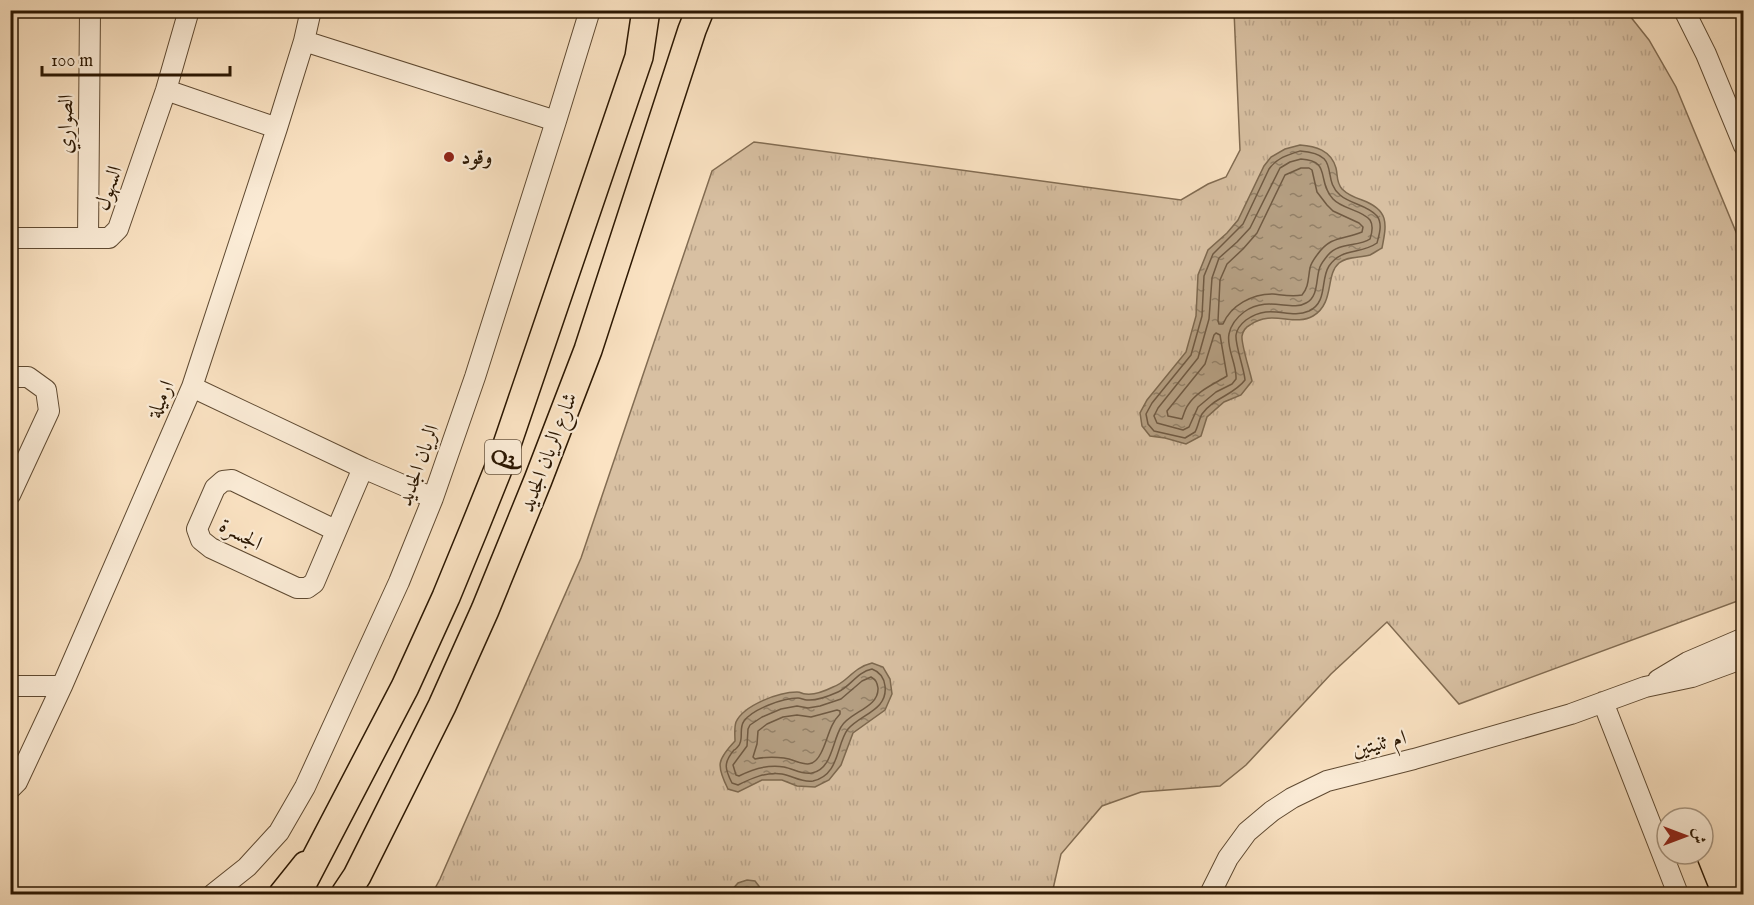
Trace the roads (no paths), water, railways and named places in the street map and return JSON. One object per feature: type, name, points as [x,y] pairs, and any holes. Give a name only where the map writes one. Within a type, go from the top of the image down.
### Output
[{"type":"highway","points":[[639,57],[646,10]]},
{"type":"highway","name":"شارع الريان الجديد","points":[[351,888],[442,705],[485,609],[538,480],[588,350],[696,17]]},
{"type":"highway","name":"شارع الريان الجديد","points":[[297,894],[405,687],[450,588],[501,462],[639,57]]},
{"type":"main road","name":"شارع الريان الجديد","points":[[639,57],[655,10]]},
{"type":"main road","name":"شارع الريان الجديد","points":[[281,894],[326,840]]},
{"type":"street","name":"الصواري","points":[[88,238],[90,10]]},
{"type":"street","name":"السهول","points":[[10,238],[109,238],[118,229],[166,90],[189,10]]},
{"type":"street","name":"ارميلة","points":[[10,789],[17,782],[62,686],[192,387],[277,128],[304,41],[311,10]]},
{"type":"street","name":"الريان الجديد","points":[[213,894],[247,867],[279,832],[305,787],[399,582],[433,498],[475,377],[590,10]]},
{"type":"street","points":[[1684,10],[1706,54],[1743,146]]},
{"type":"street","points":[[304,41],[556,121]]},
{"type":"street","points":[[166,90],[277,128]]},
{"type":"street","points":[[10,377],[28,377],[46,390],[49,411],[10,495]]},
{"type":"street","points":[[192,387],[363,468],[433,498]]},
{"type":"street","name":"الجسرة","points":[[335,530],[232,480],[223,482],[215,488],[197,529],[201,540],[211,548],[297,588],[307,588],[314,583],[363,468]]},
{"type":"street","name":"ام ثنيتين","points":[[1210,894],[1228,858],[1247,832],[1292,798],[1327,781],[1414,759],[1559,717],[1645,687],[1692,677],[1715,659],[1740,649]]},
{"type":"street","points":[[10,686],[62,686]]},
{"type":"street","points":[[1603,702],[1678,894]]},
{"type":"water","points":[[1300,145],[1311,146],[1326,153],[1334,162],[1342,189],[1371,204],[1382,213],[1385,231],[1382,248],[1370,255],[1350,258],[1339,263],[1332,275],[1324,304],[1313,316],[1298,320],[1266,318],[1246,328],[1242,334],[1242,340],[1252,381],[1241,395],[1224,402],[1207,417],[1201,436],[1186,444],[1150,436],[1142,426],[1140,413],[1147,400],[1186,352],[1196,316],[1198,275],[1208,250],[1238,220],[1264,166],[1271,157],[1285,149]]},
{"type":"water","points":[[872,663],[883,667],[890,679],[892,694],[885,710],[853,733],[841,765],[829,780],[815,787],[797,786],[782,780],[762,780],[738,792],[728,789],[720,763],[735,741],[736,722],[746,710],[781,694],[797,692],[809,694],[823,691],[838,685],[860,668]]},
{"type":"water","points":[[747,880],[755,881],[765,894],[730,894],[738,883]]},
{"type":"tram line","points":[[1700,866],[1711,894]]},
{"type":"place","name":"وقود","points":[[449,157]]}]
